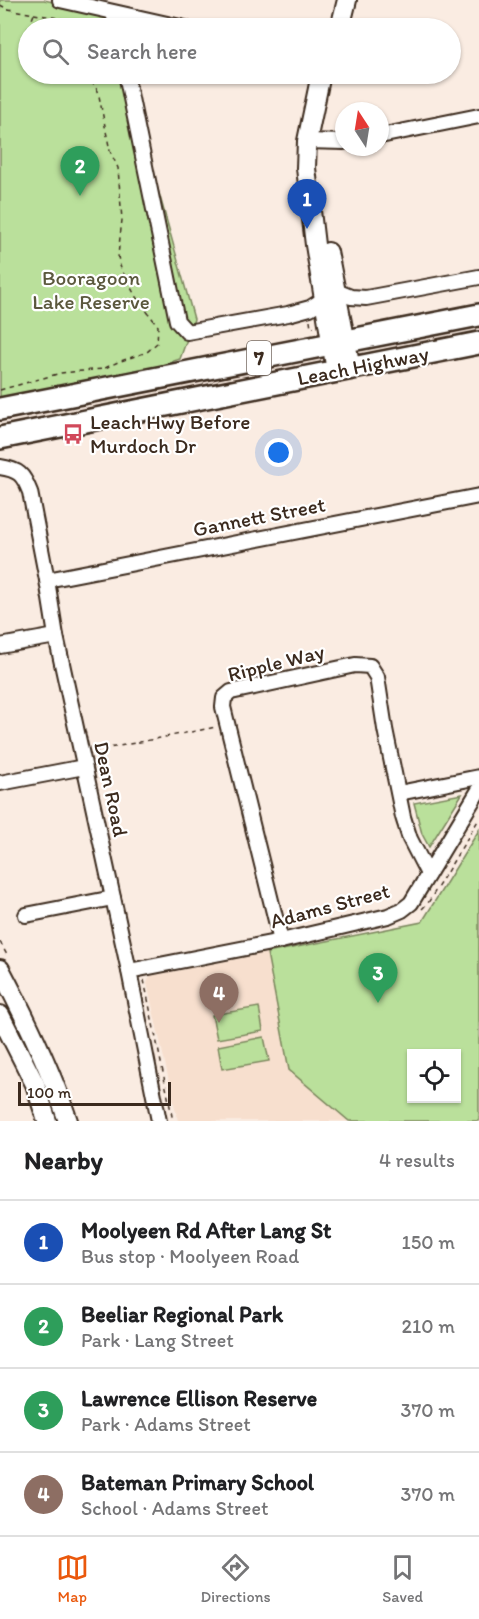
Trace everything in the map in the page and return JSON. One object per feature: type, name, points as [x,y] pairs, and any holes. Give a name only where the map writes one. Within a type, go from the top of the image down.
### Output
[{"type":"highway","name":"Leach Highway","points":[[3,403],[338,343],[479,315]]},
{"type":"highway","name":"Leach Highway","points":[[7,437],[344,370],[478,347]]},
{"type":"highway","points":[[3,403],[7,437]]},
{"type":"main road","points":[[334,18],[338,0]]},
{"type":"main road","points":[[342,18],[347,0]]},
{"type":"main road","points":[[320,84],[311,141],[330,295],[344,370]]},
{"type":"main road","points":[[311,141],[327,84]]},
{"type":"main road","points":[[0,969],[31,1028],[68,1121]]},
{"type":"main road","points":[[0,1015],[35,1084],[47,1121]]},
{"type":"street","points":[[60,0],[137,18]]},
{"type":"street","points":[[113,13],[114,18]]},
{"type":"street","points":[[128,84],[177,321],[187,332],[288,314],[315,306],[330,295],[374,297],[479,277]]},
{"type":"street","points":[[389,134],[479,116]]},
{"type":"street","points":[[311,141],[335,142]]},
{"type":"street","name":"Dean Road","points":[[0,467],[15,469],[25,479],[30,492],[56,636],[129,971],[159,1121]]},
{"type":"street","name":"Gannett Street","points":[[47,580],[479,496]]},
{"type":"street","points":[[0,646],[56,636]]},
{"type":"street","name":"Ripple Way","points":[[281,941],[223,707],[224,698],[231,692],[355,665],[370,666],[377,677],[403,817],[410,838],[428,874]]},
{"type":"street","points":[[0,783],[83,761]]},
{"type":"street","points":[[399,793],[479,777]]},
{"type":"street","name":"Adams Street","points":[[129,971],[281,941],[388,916],[402,910],[411,903],[479,790]]},
{"type":"street","points":[[26,915],[113,898]]},
{"type":"path","points":[[0,5],[8,9],[58,18]]},
{"type":"path","points":[[32,18],[34,14]]},
{"type":"path","points":[[3,403],[61,373],[103,369],[147,352],[158,343],[158,326],[136,297],[119,263],[122,220],[118,168],[110,151],[98,91],[93,84]]},
{"type":"path","points":[[310,320],[312,327],[316,327]]},
{"type":"path","points":[[83,761],[227,725]]},
{"type":"path","points":[[423,909],[479,819]]},
{"type":"path","points":[[143,976],[173,1121]]},
{"type":"shaded area","points":[[267,953],[289,1070],[349,1121],[178,1121],[147,983],[150,976]]},
{"type":"green space","name":"Booragoon Lake Reserve","points":[[0,0],[44,0],[99,12],[106,18],[18,18],[18,84],[129,84],[194,319],[180,359],[147,370],[0,400]]},
{"type":"green space","points":[[462,794],[429,847],[422,834],[414,803]]},
{"type":"green space","points":[[479,830],[479,1121],[349,1121],[289,1070],[267,953],[422,922]]},
{"type":"green space","points":[[259,1007],[263,1031],[217,1039],[212,1015]]},
{"type":"green space","points":[[264,1037],[269,1061],[222,1069],[218,1046]]},
{"type":"place","name":"Beeliar Regional Park","points":[[80,196]]},
{"type":"place","name":"Moolyeen Rd After Lang St","points":[[307,229]]},
{"type":"place","name":"Leach Hwy Before Murdoch Dr","points":[[73,434]]},
{"type":"place","name":"Lawrence Ellison Reserve","points":[[378,1003]]},
{"type":"place","name":"Bateman Primary School","points":[[219,1023]]}]
